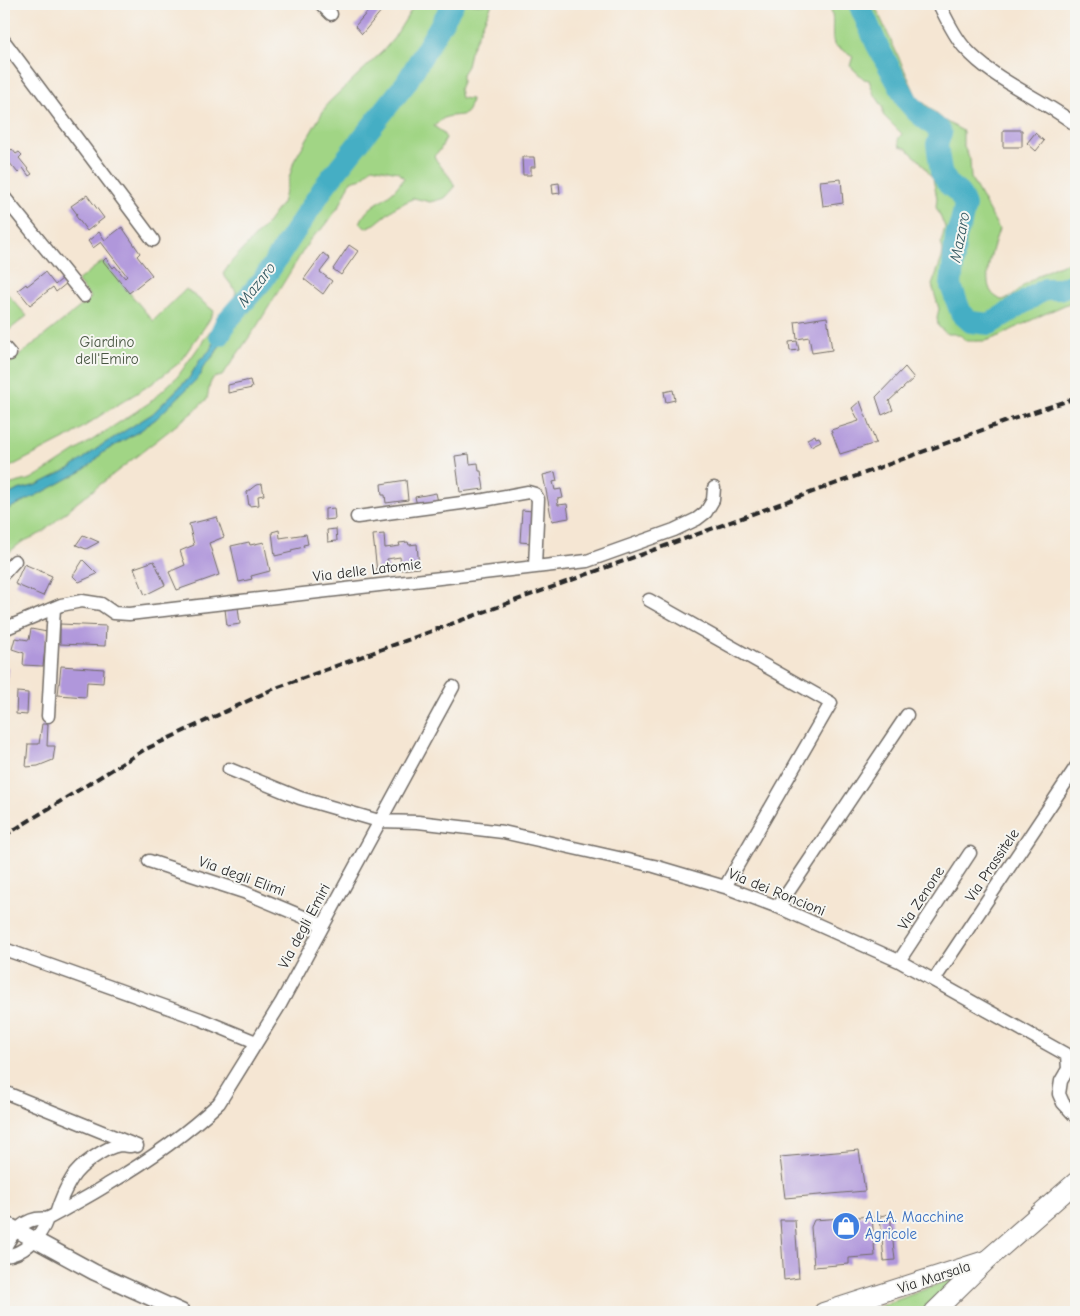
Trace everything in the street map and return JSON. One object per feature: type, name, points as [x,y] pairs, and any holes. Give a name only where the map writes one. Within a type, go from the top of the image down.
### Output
[{"type":"main road","points":[[934,1312],[988,1259],[1076,1182]]},
{"type":"main road","name":"Via Marsala","points":[[823,1312],[988,1259]]},
{"type":"street","points":[[321,4],[331,14]]},
{"type":"street","points":[[939,4],[963,46],[976,59],[1004,81],[1054,109],[1076,126]]},
{"type":"street","points":[[4,41],[153,240]]},
{"type":"street","points":[[4,197],[84,296]]},
{"type":"street","name":"Via delle Latomie","points":[[4,629],[54,608],[82,601],[101,604],[114,613],[129,614],[587,561],[689,523],[706,512],[713,500],[714,488]]},
{"type":"street","points":[[357,517],[484,500],[528,492],[535,494],[538,499],[535,566]]},
{"type":"street","points":[[4,573],[15,561]]},
{"type":"street","points":[[649,600],[831,703],[726,888]]},
{"type":"street","points":[[48,716],[54,608]]},
{"type":"street","name":"Via degli Emiri","points":[[10,1227],[51,1216],[106,1186],[154,1155],[219,1103],[281,1003],[453,687]]},
{"type":"street","points":[[778,907],[907,715]]},
{"type":"street","name":"Via Prassitele","points":[[934,980],[1076,767]]},
{"type":"street","name":"Via dei Roncioni","points":[[229,769],[300,798],[379,821],[418,822],[503,832],[654,866],[726,888],[778,907],[899,961],[1067,1055],[1068,1069],[1061,1081],[1058,1094],[1062,1103],[1076,1117]]},
{"type":"street","name":"Via Zenone","points":[[899,961],[970,853]]},
{"type":"street","name":"Via degli Elimi","points":[[149,861],[244,892],[323,925]]},
{"type":"street","points":[[4,949],[200,1019],[256,1042]]},
{"type":"street","points":[[4,1092],[154,1155]]},
{"type":"street","name":"Via degli Emiri","points":[[4,1256],[11,1256],[24,1250],[44,1228],[72,1176],[83,1166],[99,1154],[119,1145],[136,1146]]},
{"type":"street","points":[[4,1250],[10,1227],[102,1276],[182,1312]]},
{"type":"green space","points":[[415,4],[492,4],[462,74],[462,82],[459,89],[461,98],[471,99],[468,111],[462,115],[444,118],[434,126],[446,138],[440,150],[434,156],[455,187],[445,198],[430,202],[414,198],[396,207],[375,224],[365,228],[360,223],[366,213],[393,191],[404,178],[398,172],[372,167],[362,178],[351,181],[340,205],[325,226],[311,238],[257,326],[222,376],[213,378],[207,399],[74,505],[42,533],[22,542],[4,556],[4,511],[82,471],[102,453],[141,430],[157,418],[201,370],[203,365],[215,354],[222,341],[226,327],[233,322],[236,312],[220,328],[210,350],[200,360],[189,378],[152,414],[102,445],[71,468],[37,485],[18,490],[4,497],[4,486],[31,479],[51,467],[149,403],[178,376],[225,310],[233,304],[236,291],[223,274],[232,261],[265,226],[282,203],[294,161],[328,103],[383,51],[394,38]]},
{"type":"green space","points":[[829,4],[874,4],[917,97],[945,121],[963,131],[963,145],[970,159],[971,178],[999,229],[988,271],[989,287],[993,294],[1001,300],[1008,298],[1041,274],[1063,264],[1076,261],[1076,300],[985,341],[966,341],[959,334],[947,334],[938,326],[937,317],[939,309],[932,285],[942,258],[943,250],[941,243],[945,227],[936,207],[937,198],[933,179],[920,161],[906,148],[900,146],[898,139],[902,134],[883,115],[883,107],[873,92],[869,80],[864,79],[850,66],[853,56],[834,45],[832,15]]},
{"type":"green space","name":"Giardino dell'Emiro","points":[[103,261],[153,321],[186,289],[214,311],[179,363],[153,383],[72,435],[4,470],[4,368],[91,298],[77,281]]},
{"type":"green space","points":[[4,290],[27,316],[4,334]]},
{"type":"green space","points":[[957,1277],[921,1312],[866,1312]]},
{"type":"water","name":"Mazaro","points":[[236,312],[233,322],[226,327],[220,346],[204,367],[201,375],[157,418],[141,430],[102,453],[82,471],[4,511],[4,497],[18,490],[37,485],[71,468],[102,445],[152,414],[189,378],[200,360],[210,350],[224,320]]},
{"type":"building","points":[[363,4],[387,4],[362,34],[355,26],[369,10]]},
{"type":"building","points":[[1003,130],[1022,130],[1022,147],[1003,147]]},
{"type":"building","points":[[1035,133],[1044,141],[1036,151],[1027,143]]},
{"type":"building","points":[[12,149],[16,154],[19,152],[22,155],[19,158],[32,174],[29,176],[23,168],[18,173],[4,156]]},
{"type":"building","points":[[522,157],[534,157],[535,167],[531,167],[531,175],[523,175]]},
{"type":"building","points":[[841,179],[843,203],[823,206],[820,181]]},
{"type":"building","points":[[559,183],[560,193],[553,194],[552,184]]},
{"type":"building","points":[[87,195],[104,218],[87,231],[71,206]]},
{"type":"building","points":[[122,227],[140,253],[137,256],[152,275],[129,293],[103,261],[106,258],[113,268],[115,266],[125,278],[127,276],[101,242],[93,248],[88,241],[99,232],[105,240]]},
{"type":"building","points":[[349,245],[358,251],[341,275],[333,269]]},
{"type":"building","points":[[323,253],[330,259],[320,272],[332,281],[323,294],[304,279]]},
{"type":"building","points":[[45,272],[55,285],[63,278],[67,283],[56,292],[53,287],[30,305],[18,290],[26,284],[27,286]]},
{"type":"building","points":[[827,317],[832,350],[812,353],[809,337],[797,339],[795,322]]},
{"type":"building","points":[[797,341],[799,350],[790,351],[789,342]]},
{"type":"building","points":[[905,367],[914,378],[889,401],[893,410],[882,415],[876,397]]},
{"type":"building","points":[[250,380],[252,388],[228,393],[228,385]]},
{"type":"building","points":[[673,390],[675,400],[666,402],[664,392]]},
{"type":"building","points":[[860,401],[876,443],[840,454],[831,430],[859,421],[852,408]]},
{"type":"building","points":[[815,435],[821,441],[811,446],[807,439]]},
{"type":"building","points":[[469,454],[470,464],[478,463],[484,489],[460,492],[455,456]]},
{"type":"building","points":[[555,472],[557,481],[553,482],[555,490],[561,489],[563,498],[557,499],[558,505],[567,504],[569,518],[552,521],[543,475]]},
{"type":"building","points":[[406,480],[408,500],[386,503],[385,495],[382,495],[381,484]]},
{"type":"building","points":[[262,484],[264,495],[258,496],[259,505],[249,506],[247,492],[256,485]]},
{"type":"building","points":[[436,493],[438,502],[417,505],[415,497]]},
{"type":"building","points":[[334,508],[335,519],[325,520],[325,509]]},
{"type":"building","points":[[522,510],[533,511],[531,543],[520,542]]},
{"type":"building","points":[[217,517],[224,537],[209,543],[219,575],[177,590],[169,572],[185,565],[180,551],[194,545],[189,524]]},
{"type":"building","points":[[336,529],[337,541],[328,542],[327,530]]},
{"type":"building","points":[[279,530],[280,538],[306,534],[308,544],[291,550],[292,552],[275,556],[272,532]]},
{"type":"building","points":[[384,534],[385,548],[400,546],[399,543],[417,544],[419,568],[400,570],[400,557],[387,559],[389,570],[377,572],[373,535]]},
{"type":"building","points":[[83,535],[99,542],[86,549],[76,545]]},
{"type":"building","points":[[249,542],[250,545],[264,542],[270,571],[251,576],[252,579],[239,582],[231,546]]},
{"type":"building","points":[[83,560],[97,574],[79,582],[73,576]]},
{"type":"building","points":[[154,561],[165,585],[145,595],[134,568]]},
{"type":"building","points":[[24,564],[52,576],[43,596],[15,584]]},
{"type":"building","points":[[238,607],[240,624],[227,626],[225,609]]},
{"type":"building","points":[[60,624],[106,626],[105,646],[60,644]]},
{"type":"building","points":[[31,629],[47,632],[43,666],[23,665],[24,653],[12,649],[15,638],[29,640]]},
{"type":"building","points":[[61,666],[104,669],[103,683],[87,682],[86,697],[58,695]]},
{"type":"building","points":[[4,667],[8,667],[7,689],[4,689]]},
{"type":"building","points":[[17,692],[28,693],[27,715],[16,714]]},
{"type":"building","points":[[42,724],[48,724],[47,746],[55,746],[53,760],[38,766],[26,767],[28,744],[39,744]]},
{"type":"building","points":[[859,1150],[865,1191],[785,1198],[780,1157]]},
{"type":"building","points":[[890,1214],[895,1260],[884,1261],[880,1216]]},
{"type":"building","points":[[872,1216],[875,1256],[849,1258],[849,1264],[814,1267],[811,1227],[814,1220]]},
{"type":"building","points":[[780,1220],[795,1220],[799,1278],[784,1280]]},
{"type":"waterway","name":"Mazaro","points":[[220,335],[226,322],[263,280],[326,184],[406,83],[453,4]]},
{"type":"waterway","name":"Mazaro","points":[[859,4],[877,45],[908,102],[938,129],[941,134],[937,144],[941,172],[949,185],[959,193],[965,205],[956,236],[951,286],[961,313],[971,322],[990,324],[1045,289],[1059,289],[1076,283]]},
{"type":"railway","points":[[4,836],[144,750],[273,689],[1007,421],[1076,398]]},
{"type":"place","name":"A.L.A. Macchine Agricole","points":[[846,1226]]}]
